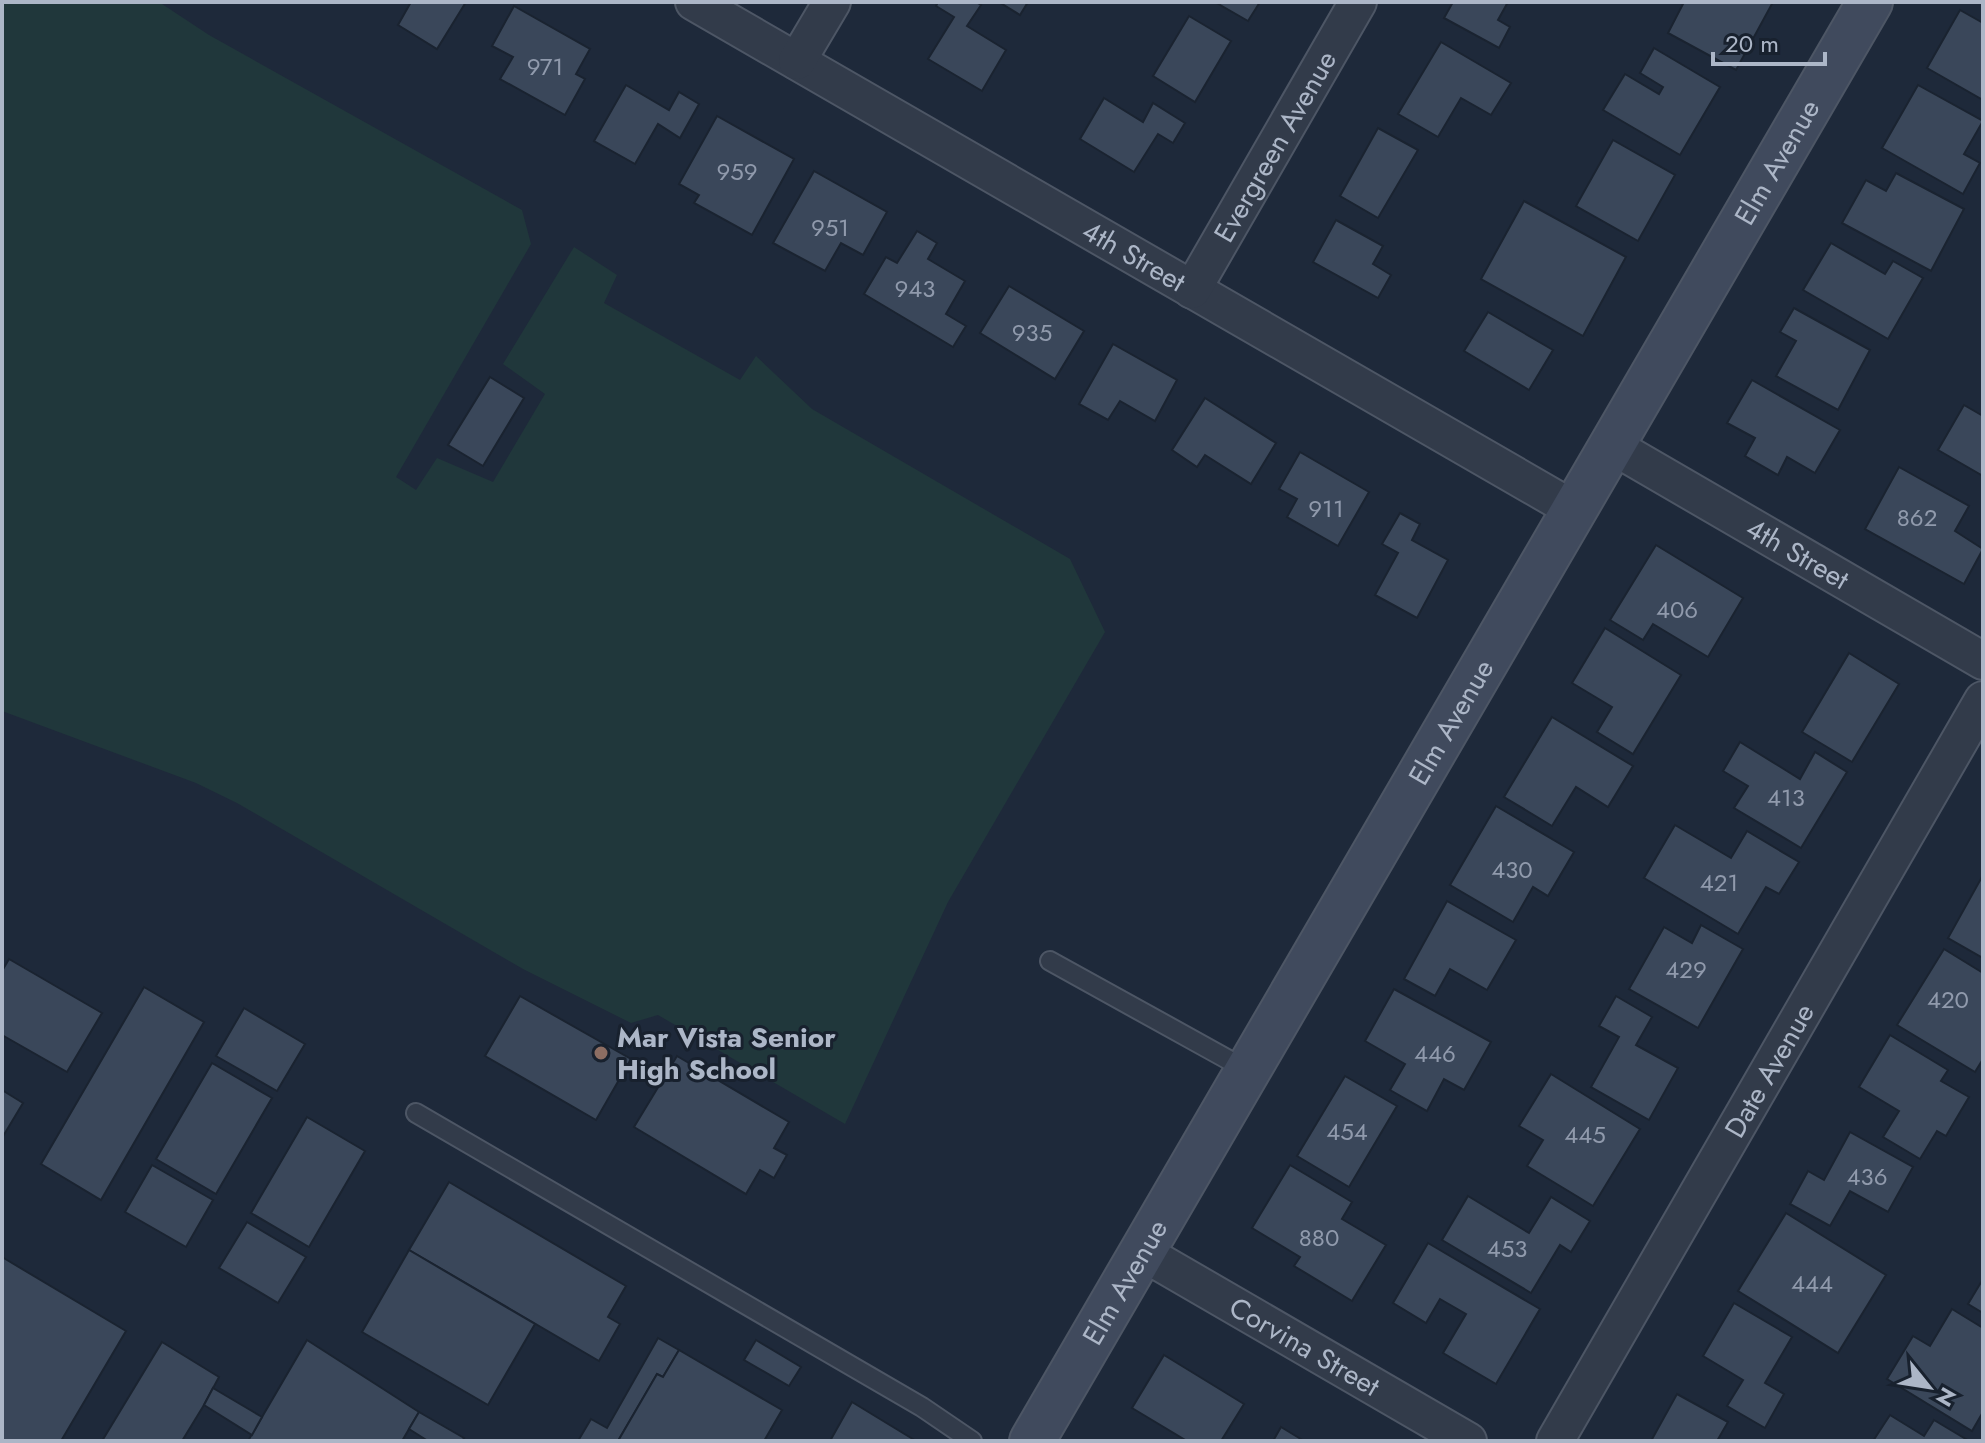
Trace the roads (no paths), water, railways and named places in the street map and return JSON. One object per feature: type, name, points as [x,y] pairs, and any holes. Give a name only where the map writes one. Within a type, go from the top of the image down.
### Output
[{"type":"street","name":"4th Street","points":[[694,2],[1573,509]]},
{"type":"street","points":[[797,61],[832,2]]},
{"type":"street","name":"Evergreen Avenue","points":[[1192,290],[1358,2]]},
{"type":"street","name":"Elm Avenue","points":[[1032,1441],[1870,2]]},
{"type":"street","name":"4th Street","points":[[1611,445],[1983,661]]},
{"type":"street","name":"Date Avenue","points":[[1555,1441],[1983,700]]},
{"type":"street","name":"Corvina Street","points":[[1142,1252],[1468,1441]]},
{"type":"lane","points":[[1050,961],[1247,1070]]},
{"type":"lane","points":[[416,1113],[922,1407],[972,1441]]},
{"type":"place","name":"Mar Vista Senior High School","points":[[601,1053]]}]
